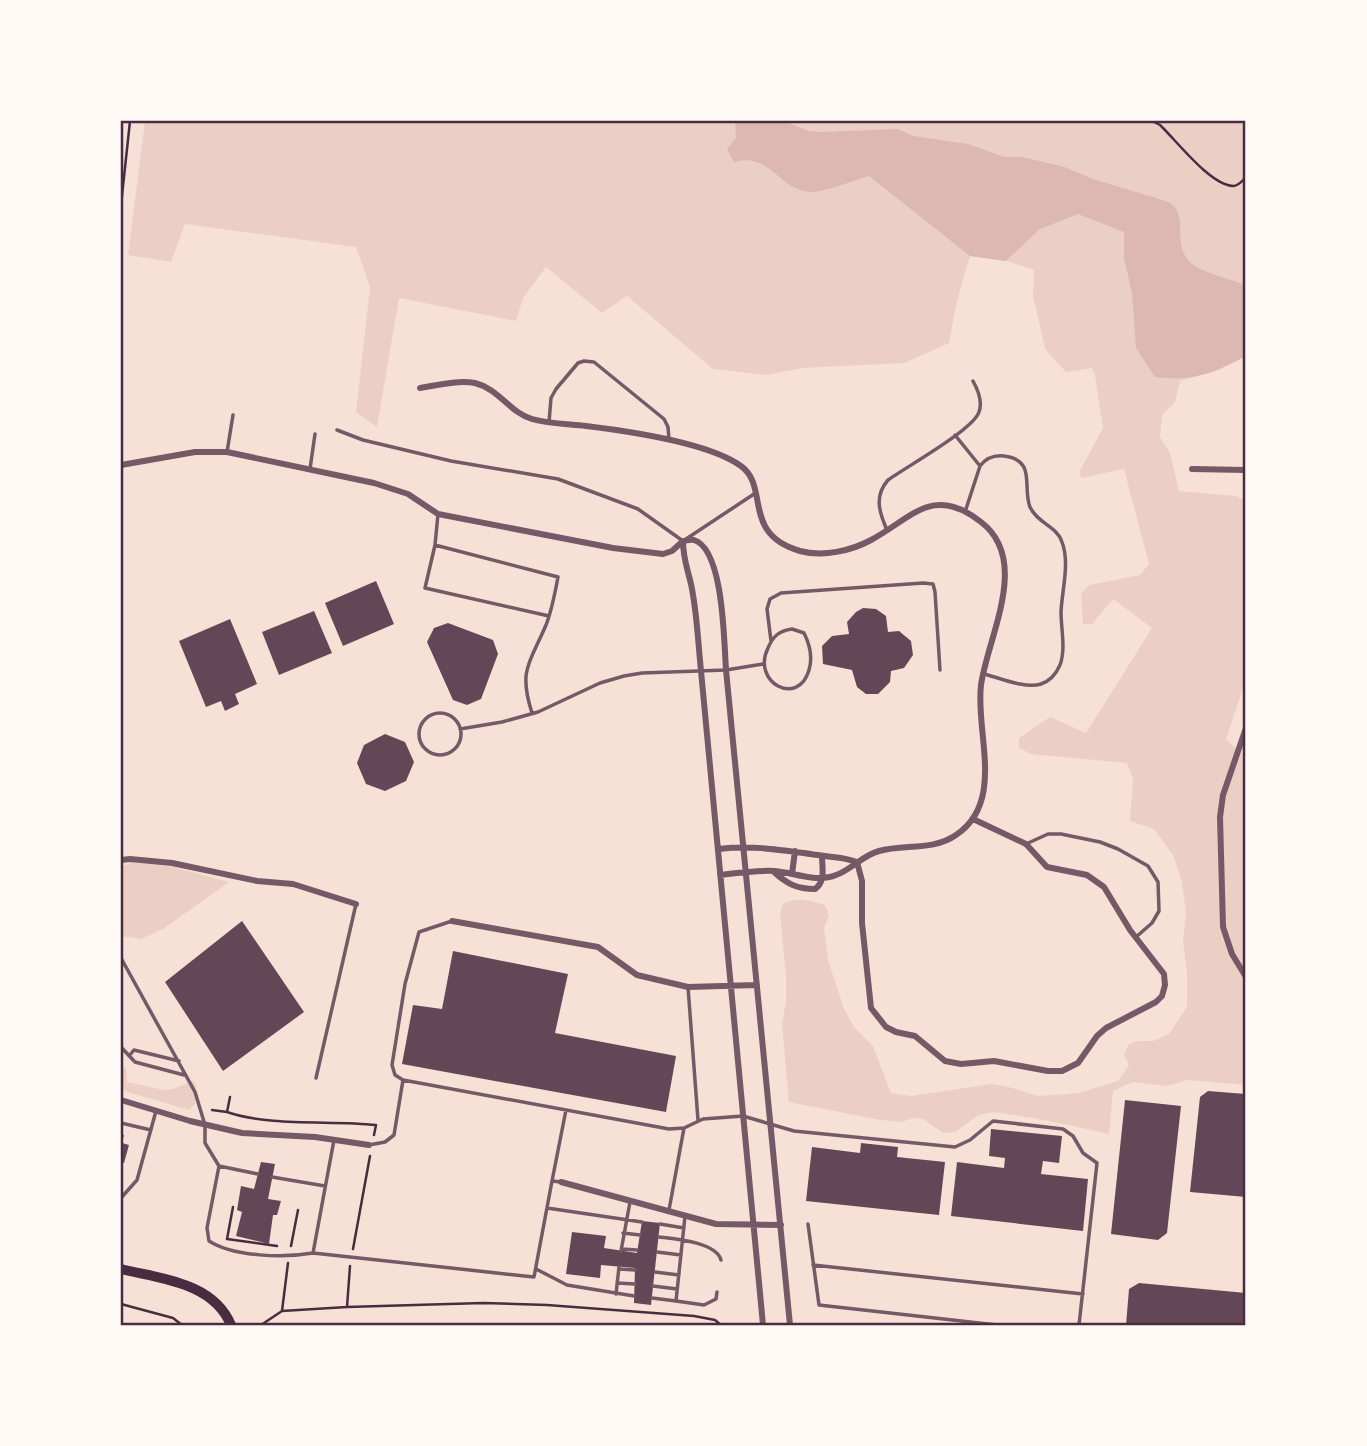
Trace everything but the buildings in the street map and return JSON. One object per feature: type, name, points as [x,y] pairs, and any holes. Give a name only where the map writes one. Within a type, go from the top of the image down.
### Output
[{"type":"main road","points":[[121,1269],[192,1287],[207,1294],[218,1303],[231,1325]]},
{"type":"street","points":[[420,388],[471,382],[486,386],[499,394],[522,415],[549,422],[621,431],[669,441],[706,450],[736,462],[752,478],[760,517],[767,529],[778,540],[801,551],[814,553],[845,550],[887,530],[908,514],[936,506],[965,512],[997,539],[1005,575],[980,704],[986,769],[979,809],[965,829],[942,843],[877,851],[836,875],[807,878],[774,871],[720,875]]},
{"type":"street","points":[[121,465],[195,452],[227,452],[374,483],[408,494],[438,514],[626,550],[663,554],[672,551],[682,541],[694,540],[702,547],[718,579],[790,1325]]},
{"type":"street","points":[[1192,469],[1246,470]]},
{"type":"street","points":[[682,541],[695,607],[763,1325]]},
{"type":"street","points":[[1246,727],[1223,794],[1220,817],[1223,927],[1232,954],[1246,977]]},
{"type":"street","points":[[856,862],[862,881],[862,923],[871,1008],[886,1027],[915,1036],[936,1055],[955,1063],[994,1061],[1048,1071],[1072,1068],[1106,1028],[1156,1002],[1162,996],[1164,974],[1097,880],[1087,875],[1047,867],[1026,844],[973,819]]},
{"type":"street","points":[[718,849],[744,846],[822,856],[838,855],[856,862]]},
{"type":"street","points":[[792,874],[795,851]]},
{"type":"street","points":[[774,871],[784,881],[806,889],[815,889],[823,877],[822,856]]},
{"type":"street","points":[[121,860],[172,863],[257,881],[293,884],[356,904]]},
{"type":"street","points":[[452,920],[598,947],[636,975],[688,987],[757,985]]},
{"type":"street","points":[[121,1100],[242,1133],[369,1145]]},
{"type":"street","points":[[561,1182],[716,1224],[781,1225]]},
{"type":"lane","points":[[549,422],[551,398],[556,389],[578,363],[594,362],[664,419],[668,427],[669,441]]},
{"type":"lane","points":[[887,530],[878,505],[882,487],[888,480],[972,423],[978,415],[980,398],[973,381]]},
{"type":"lane","points":[[227,452],[233,415]]},
{"type":"lane","points":[[337,430],[363,440],[451,461],[558,479],[638,509],[682,541],[756,493]]},
{"type":"lane","points":[[310,469],[315,433]]},
{"type":"lane","points":[[955,435],[980,466]]},
{"type":"lane","points":[[965,512],[980,466],[991,457],[1002,456],[1019,462],[1027,475],[1031,509],[1037,518],[1060,537],[1065,557],[1063,653],[1055,674],[1040,685],[984,674]]},
{"type":"lane","points":[[438,514],[435,545],[425,588],[549,616]]},
{"type":"lane","points":[[435,545],[558,577],[549,616],[527,664],[527,695],[533,713]]},
{"type":"lane","points":[[771,641],[767,609],[770,599],[781,593],[933,584],[940,670]]},
{"type":"lane","points":[[796,629],[804,633],[810,644],[811,663],[807,678],[798,687],[777,687],[767,677],[763,664],[771,641],[776,635],[784,630],[796,629]]},
{"type":"lane","points":[[460,729],[502,722],[533,713],[600,683],[624,676],[726,670],[763,664]]},
{"type":"lane","points":[[433,714],[447,714],[457,722],[460,729],[459,742],[455,748],[443,755],[429,752],[420,742],[422,722],[433,714]]},
{"type":"lane","points":[[1026,844],[1048,834],[1060,834],[1100,842],[1148,866],[1158,882],[1159,911],[1152,923],[1136,937]]},
{"type":"lane","points":[[316,1078],[356,904]]},
{"type":"lane","points":[[452,920],[419,932],[405,984],[392,1065],[395,1075],[403,1080],[669,1129],[684,1128],[698,1120],[743,1116],[794,1131],[955,1147],[970,1140],[993,1121],[1063,1129],[1073,1136],[1083,1153],[1097,1163],[1079,1325]]},
{"type":"lane","points":[[121,958],[195,1092],[205,1125],[205,1143],[219,1166],[207,1228],[209,1241],[220,1248],[289,1257],[313,1253],[534,1277],[566,1110]]},
{"type":"lane","points":[[688,987],[698,1120]]},
{"type":"lane","points":[[121,1047],[135,1062],[185,1075]]},
{"type":"lane","points":[[129,1056],[134,1050],[179,1061]]},
{"type":"lane","points":[[369,1145],[385,1142],[394,1135],[403,1080]]},
{"type":"lane","points":[[121,1198],[137,1180],[156,1111]]},
{"type":"lane","points":[[121,1123],[150,1130]]},
{"type":"lane","points":[[669,1210],[684,1128]]},
{"type":"lane","points":[[313,1253],[334,1140]]},
{"type":"lane","points":[[219,1166],[258,1174]]},
{"type":"lane","points":[[272,1177],[325,1186]]},
{"type":"lane","points":[[552,1181],[561,1182]]},
{"type":"lane","points":[[630,1200],[621,1250],[637,1250]]},
{"type":"lane","points":[[546,1208],[642,1222]]},
{"type":"lane","points":[[676,1301],[685,1216]]},
{"type":"lane","points":[[660,1224],[684,1228]]},
{"type":"lane","points":[[808,1224],[819,1305],[997,1325]]},
{"type":"lane","points":[[623,1233],[640,1235]]},
{"type":"lane","points":[[659,1237],[713,1248],[721,1259]]},
{"type":"lane","points":[[657,1252],[681,1255]]},
{"type":"lane","points":[[813,1265],[1083,1294]]},
{"type":"lane","points":[[616,1294],[619,1268],[635,1270]]},
{"type":"lane","points":[[536,1269],[567,1284],[634,1296]]},
{"type":"lane","points":[[655,1272],[678,1275]]},
{"type":"lane","points":[[617,1283],[635,1284]]},
{"type":"lane","points":[[653,1286],[677,1289]]},
{"type":"lane","points":[[652,1298],[704,1305],[716,1299],[717,1292]]},
{"type":"path","points":[[121,205],[130,121]]},
{"type":"path","points":[[1152,121],[1160,125],[1199,165],[1223,183],[1233,186],[1246,177]]},
{"type":"path","points":[[212,1110],[227,1112],[230,1097]]},
{"type":"path","points":[[233,1207],[227,1239],[278,1246]]},
{"type":"path","points":[[347,1307],[439,1303],[547,1305],[694,1317],[715,1320],[721,1325]]},
{"type":"path","points":[[121,1304],[173,1318],[182,1325]]},
{"type":"path","points":[[261,1325],[282,1311]]},
{"type":"shaded area","points":[[145,121],[1246,121],[1246,356],[1219,370],[1180,381],[1175,402],[1162,415],[1160,437],[1170,453],[1179,491],[1236,496],[1246,501],[1246,679],[1226,739],[1246,757],[1246,1085],[1188,1080],[1167,1086],[1133,1082],[1113,1091],[1109,1134],[993,1112],[979,1115],[955,1132],[943,1133],[923,1119],[913,1118],[902,1122],[880,1120],[789,1102],[782,1025],[786,978],[780,913],[783,904],[794,900],[825,905],[829,915],[824,928],[828,960],[844,1009],[854,1027],[873,1046],[891,1093],[911,1096],[991,1084],[1038,1096],[1079,1093],[1118,1081],[1129,1065],[1124,1055],[1128,1045],[1137,1041],[1153,1041],[1169,1034],[1187,1007],[1183,940],[1186,913],[1182,882],[1173,855],[1154,829],[1130,821],[1133,779],[1127,763],[1031,754],[1019,748],[1019,738],[1050,717],[1086,733],[1152,628],[1113,599],[1092,624],[1083,624],[1081,594],[1089,585],[1140,575],[1149,564],[1124,469],[1081,478],[1079,472],[1103,428],[1095,376],[1092,368],[1066,372],[1045,349],[1033,295],[1034,270],[1006,261],[970,256],[949,343],[905,363],[803,368],[766,375],[713,369],[627,296],[602,313],[546,267],[523,298],[516,321],[399,298],[377,427],[356,412],[370,287],[356,247],[185,224],[171,262],[128,255]]},
{"type":"shaded area","points":[[735,121],[784,121],[809,131],[820,132],[898,129],[913,136],[968,144],[1004,157],[1022,157],[1065,167],[1093,179],[1169,202],[1178,215],[1182,247],[1190,262],[1208,272],[1246,285],[1246,356],[1202,375],[1181,378],[1155,377],[1136,348],[1132,293],[1124,258],[1124,232],[1078,214],[1040,229],[1006,261],[970,256],[869,176],[809,192],[789,185],[757,162],[734,162],[727,149],[736,138]]},
{"type":"shaded area","points":[[133,862],[173,867],[229,882],[163,929],[141,939],[121,936],[121,867]]},
{"type":"shaded area","points":[[121,1065],[126,1068],[127,1082],[164,1090],[193,1081],[196,1085],[195,1104],[189,1110],[121,1090]]}]
